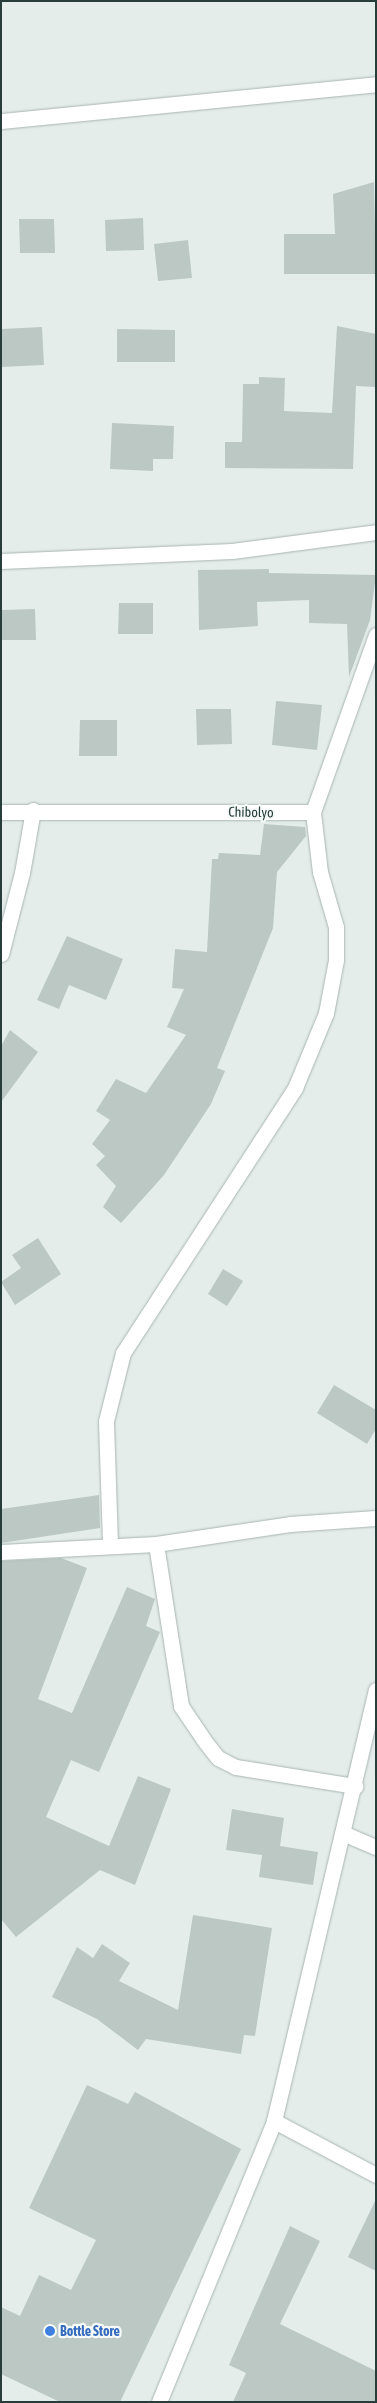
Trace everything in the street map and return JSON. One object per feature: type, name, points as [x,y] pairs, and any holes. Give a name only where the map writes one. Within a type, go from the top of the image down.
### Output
[{"type":"street","points":[[1,121],[376,84]]},
{"type":"street","points":[[1,561],[232,551],[376,532]]},
{"type":"street","points":[[110,1544],[106,1421],[123,1353],[295,1088],[326,1013],[336,960],[336,927],[320,872],[313,812],[376,635]]},
{"type":"street","points":[[1,954],[22,873],[32,810]]},
{"type":"street","name":"Chibolyo","points":[[1,812],[32,810],[313,812]]},
{"type":"street","points":[[1,1552],[110,1544],[156,1544],[290,1524],[376,1518]]},
{"type":"street","points":[[156,1544],[181,1706],[218,1758],[236,1767],[355,1786]]},
{"type":"street","points":[[159,2402],[274,2122],[345,1834],[376,1690]]},
{"type":"street","points":[[345,1834],[376,1847]]},
{"type":"street","points":[[274,2122],[376,2175]]},
{"type":"building","points":[[374,182],[376,274],[284,274],[284,234],[335,234],[333,194]]},
{"type":"building","points":[[143,218],[144,250],[106,251],[105,220]]},
{"type":"building","points":[[19,219],[54,219],[55,253],[20,253]]},
{"type":"building","points":[[188,240],[192,278],[158,281],[154,244]]},
{"type":"building","points":[[337,326],[376,334],[376,387],[356,386],[353,469],[225,468],[225,442],[242,442],[243,384],[259,384],[259,377],[285,378],[284,411],[332,413]]},
{"type":"building","points":[[42,327],[44,365],[1,367],[1,329]]},
{"type":"building","points":[[117,329],[175,330],[175,362],[117,362]]},
{"type":"building","points":[[112,423],[174,426],[173,459],[153,459],[153,471],[110,469]]},
{"type":"building","points":[[269,569],[269,573],[376,575],[370,620],[349,677],[347,624],[309,623],[309,600],[257,602],[258,626],[199,630],[198,570]]},
{"type":"building","points":[[119,603],[153,603],[153,634],[118,634]]},
{"type":"building","points":[[35,609],[36,640],[1,640],[1,610]]},
{"type":"building","points":[[276,701],[322,705],[317,750],[272,745]]},
{"type":"building","points":[[196,709],[231,709],[232,744],[197,745]]},
{"type":"building","points":[[80,720],[117,720],[117,756],[79,756]]},
{"type":"building","points":[[264,824],[305,827],[306,836],[277,872],[273,928],[217,1068],[225,1071],[211,1104],[164,1175],[121,1223],[103,1207],[116,1186],[96,1165],[105,1156],[92,1144],[110,1120],[96,1111],[116,1079],[146,1093],[186,1035],[167,1027],[184,989],[172,988],[175,949],[207,952],[212,859],[218,859],[219,853],[260,855]]},
{"type":"building","points":[[67,936],[123,959],[106,1000],[69,985],[59,1009],[37,1000]]},
{"type":"building","points":[[10,1030],[38,1052],[1,1102],[1,1046]]},
{"type":"building","points":[[38,1238],[61,1274],[15,1305],[1,1282],[21,1268],[12,1255]]},
{"type":"building","points":[[223,1269],[243,1281],[227,1306],[208,1294]]},
{"type":"building","points":[[334,1385],[376,1410],[376,1429],[367,1444],[317,1413]]},
{"type":"building","points":[[99,1495],[100,1528],[1,1543],[1,1509]]},
{"type":"building","points":[[61,1558],[87,1568],[38,1699],[72,1713],[127,1587],[155,1599],[146,1626],[160,1632],[99,1772],[71,1760],[46,1817],[109,1846],[138,1776],[171,1789],[135,1885],[100,1870],[16,1937],[1,1919],[1,1561]]},
{"type":"building","points":[[232,1809],[284,1818],[280,1846],[318,1852],[313,1885],[259,1877],[262,1855],[226,1850]]},
{"type":"building","points":[[193,1915],[272,1928],[255,2036],[244,2035],[241,2054],[146,2039],[138,2050],[97,2019],[52,1997],[77,1947],[93,1958],[102,1944],[130,1963],[119,1981],[178,2010]]},
{"type":"building","points":[[87,2085],[128,2104],[135,2092],[241,2149],[120,2402],[60,2402],[1,2374],[1,2307],[20,2316],[39,2275],[71,2290],[96,2240],[29,2208]]},
{"type":"building","points":[[376,2199],[376,2271],[348,2257]]},
{"type":"building","points":[[290,2226],[320,2241],[280,2324],[376,2371],[376,2402],[233,2402],[246,2373],[229,2365]]},
{"type":"place","name":"Bottle Store","points":[[50,2331]]}]
